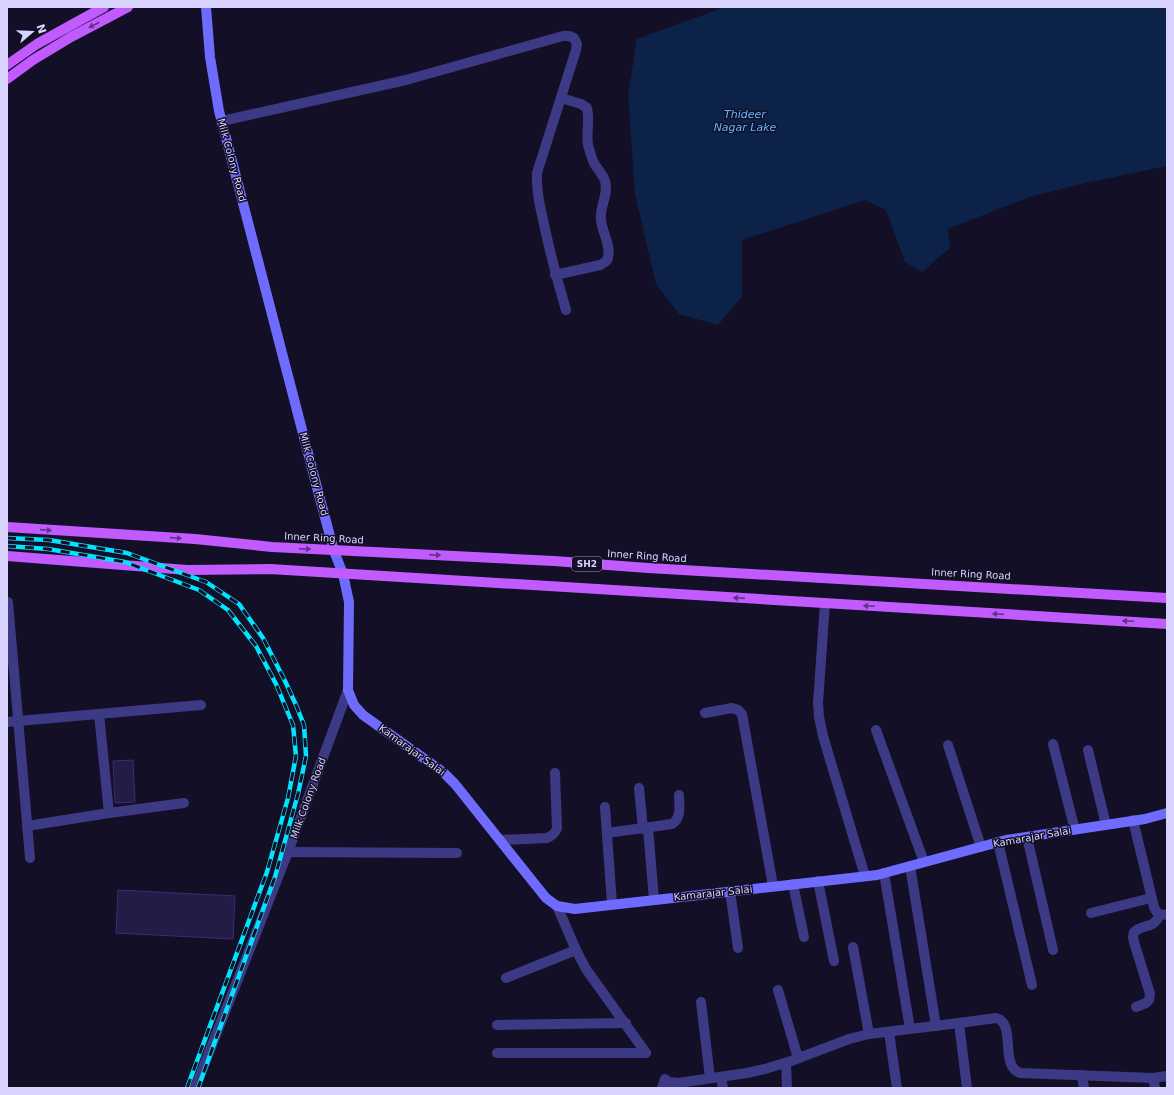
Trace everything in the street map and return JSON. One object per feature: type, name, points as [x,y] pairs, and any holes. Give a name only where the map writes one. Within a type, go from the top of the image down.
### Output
[{"type":"main road","points":[[7,65],[37,44],[104,7]]},
{"type":"main road","points":[[7,79],[33,60],[71,37],[128,7]]},
{"type":"main road","name":"Milk Colony Road","points":[[206,7],[210,57],[219,111],[334,551],[343,574],[349,602],[348,690]]},
{"type":"main road","name":"Inner Ring Road","points":[[7,527],[195,539],[272,548],[546,561],[1167,598]]},
{"type":"main road","points":[[7,556],[188,570],[270,569],[1167,624]]},
{"type":"main road","name":"Kamarajar Salai","points":[[348,690],[354,705],[363,715],[443,772],[455,784],[546,898],[557,906],[575,909],[866,876],[884,873],[998,842],[1106,825],[1167,813]]},
{"type":"street","points":[[222,121],[406,80],[563,36],[574,38],[577,44],[537,173],[539,200],[555,275],[566,310]]},
{"type":"street","points":[[555,275],[600,265],[608,258],[608,248],[600,214],[606,197],[606,188],[603,176],[594,163],[591,154],[587,133],[589,113],[587,108],[581,104],[561,98]]},
{"type":"street","points":[[8,602],[30,858]]},
{"type":"street","points":[[825,603],[818,703],[819,717],[823,736],[866,876]]},
{"type":"street","name":"Milk Colony Road","points":[[195,1088],[288,852],[348,690]]},
{"type":"street","points":[[7,722],[201,705]]},
{"type":"street","points":[[705,713],[732,708],[738,710],[742,714],[773,886]]},
{"type":"street","points":[[99,714],[109,813]]},
{"type":"street","points":[[876,730],[924,862]]},
{"type":"street","points":[[1053,744],[1075,830]]},
{"type":"street","points":[[948,745],[981,847]]},
{"type":"street","points":[[1088,750],[1106,825]]},
{"type":"street","points":[[500,840],[547,838],[555,833],[557,828],[555,774]]},
{"type":"street","points":[[639,788],[654,900]]},
{"type":"street","points":[[607,833],[668,826],[677,822],[679,818],[679,795]]},
{"type":"street","points":[[27,826],[184,803]]},
{"type":"street","points":[[605,806],[612,904]]},
{"type":"street","points":[[1133,820],[1154,907],[1157,913],[1163,914]]},
{"type":"street","points":[[1027,837],[1053,950]]},
{"type":"street","points":[[998,842],[1032,985]]},
{"type":"street","points":[[288,852],[457,852]]},
{"type":"street","points":[[910,866],[936,1026]]},
{"type":"street","points":[[884,873],[910,1029]]},
{"type":"street","points":[[818,881],[834,961]]},
{"type":"street","points":[[793,884],[804,937]]},
{"type":"street","points":[[730,891],[738,948]]},
{"type":"street","points":[[1091,912],[1152,898]]},
{"type":"street","points":[[497,1053],[646,1053],[586,969],[557,906]]},
{"type":"street","points":[[1136,1007],[1146,1003],[1149,1000],[1150,994],[1134,942],[1134,932],[1138,929],[1153,924],[1163,914]]},
{"type":"street","points":[[853,947],[870,1034]]},
{"type":"street","points":[[506,978],[576,950]]},
{"type":"street","points":[[778,990],[798,1058]]},
{"type":"street","points":[[701,1002],[710,1078]]},
{"type":"street","points":[[662,1088],[665,1079],[669,1082],[678,1083],[747,1073],[786,1063],[849,1039],[870,1034],[959,1024],[996,1018],[1001,1019],[1005,1025],[1010,1061],[1014,1070],[1020,1073],[1082,1075],[1154,1083],[1167,1076]]},
{"type":"street","points":[[496,1025],[626,1023]]},
{"type":"street","points":[[959,1024],[967,1088]]},
{"type":"street","points":[[889,1032],[897,1088]]},
{"type":"street","points":[[786,1063],[786,1088]]},
{"type":"street","points":[[1082,1075],[1084,1088]]},
{"type":"street","points":[[721,1077],[723,1088]]},
{"type":"water","name":"Thideer Nagar Lake","points":[[725,7],[1167,7],[1167,166],[1085,183],[1029,197],[948,229],[950,248],[922,272],[905,262],[886,210],[865,200],[742,240],[742,297],[718,325],[679,314],[656,284],[635,194],[628,95],[637,39]]},
{"type":"building","points":[[133,760],[135,802],[115,803],[113,761]]},
{"type":"building","points":[[118,890],[235,896],[233,939],[116,933]]},
{"type":"railway","points":[[7,538],[49,540],[127,553],[206,582],[239,604],[263,638],[285,681],[304,725],[306,756],[298,794],[275,877],[198,1088]]},
{"type":"railway","points":[[7,546],[48,549],[125,562],[199,590],[228,610],[256,646],[276,684],[293,725],[296,756],[288,798],[267,872],[187,1088]]}]
